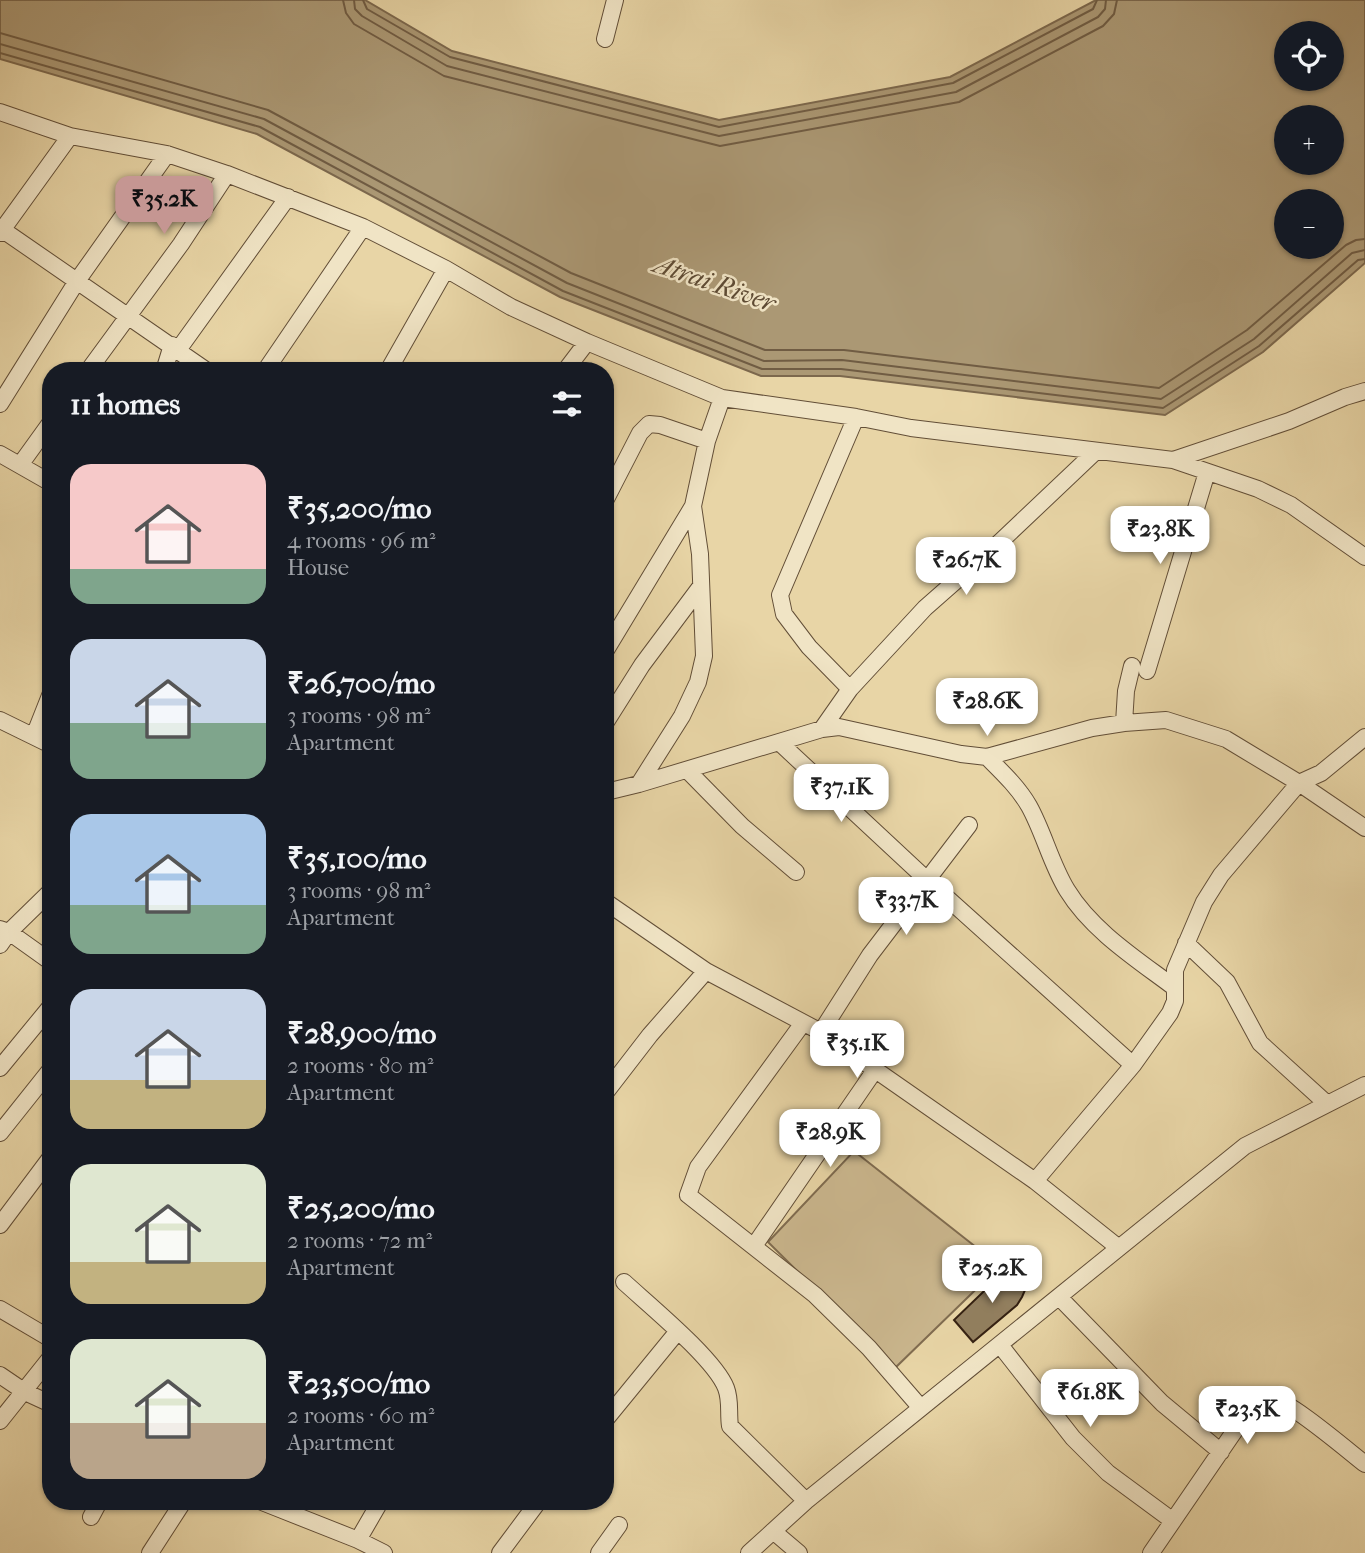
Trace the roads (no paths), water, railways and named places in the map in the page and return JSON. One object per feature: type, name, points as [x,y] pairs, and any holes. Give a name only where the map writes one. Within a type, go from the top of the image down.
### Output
[{"type":"street","points":[[605,39],[615,0]]},
{"type":"street","points":[[0,112],[70,136],[167,154],[288,197],[363,227],[446,269],[511,307],[722,398],[856,417],[911,428],[1173,460],[1258,489],[1291,505],[1365,557]]},
{"type":"street","points":[[70,136],[1,230],[194,362]]},
{"type":"street","points":[[0,404],[77,281],[167,154]]},
{"type":"street","points":[[94,362],[181,244],[228,174]]},
{"type":"street","points":[[168,362],[175,348],[288,197]]},
{"type":"street","points":[[271,362],[363,227]]},
{"type":"street","points":[[393,362],[446,269]]},
{"type":"street","points":[[572,362],[587,342]]},
{"type":"street","points":[[1173,460],[1289,421],[1365,391]]},
{"type":"street","points":[[614,631],[693,506],[707,441],[722,398]]},
{"type":"street","points":[[850,689],[809,647],[784,614],[780,595],[856,417]]},
{"type":"street","points":[[614,483],[640,433],[649,424],[660,425],[707,441]]},
{"type":"street","points":[[20,465],[42,434]]},
{"type":"street","points":[[822,729],[850,689],[925,608],[1095,452]]},
{"type":"street","points":[[0,454],[42,478]]},
{"type":"street","points":[[1124,723],[1126,691],[1140,669],[1207,472]]},
{"type":"street","points":[[639,784],[682,716],[698,682],[704,656],[700,554],[693,506]]},
{"type":"street","points":[[614,709],[642,665],[701,586]]},
{"type":"street","points":[[34,736],[42,716]]},
{"type":"street","points":[[0,720],[42,740]]},
{"type":"street","points":[[614,790],[822,729],[839,727],[961,754],[987,757],[1092,728],[1166,720],[1226,739],[1299,783],[1365,828]]},
{"type":"street","points":[[1035,1181],[1133,1065],[1170,1013],[1175,1001],[1175,970],[1204,902],[1221,875],[1299,783],[1321,773],[1365,737]]},
{"type":"street","points":[[780,743],[1133,1065]]},
{"type":"street","points":[[987,757],[1017,788],[1028,805],[1054,865],[1080,907],[1113,941],[1175,988]]},
{"type":"street","points":[[687,770],[742,826],[796,872]]},
{"type":"street","points":[[821,1032],[870,955],[969,825]]},
{"type":"street","points":[[42,899],[3,935],[42,957]]},
{"type":"street","points":[[614,908],[706,971],[821,1032],[1035,1181],[1119,1248]]},
{"type":"street","points":[[1186,943],[1227,982],[1259,1043],[1326,1103]]},
{"type":"street","points":[[614,1082],[650,1035],[706,971]]},
{"type":"street","points":[[0,1068],[42,1017]]},
{"type":"street","points":[[803,1023],[698,1167],[688,1195],[815,1295],[869,1348],[921,1408]]},
{"type":"street","points":[[754,1246],[875,1070]]},
{"type":"street","points":[[0,1133],[42,1080]]},
{"type":"street","points":[[749,1553],[806,1501],[1245,1146],[1365,1085]]},
{"type":"street","points":[[0,1225],[42,1169]]},
{"type":"street","points":[[624,1282],[678,1331],[718,1374],[726,1386],[730,1401],[730,1426],[806,1501]]},
{"type":"street","points":[[1059,1297],[1162,1403],[1221,1452]]},
{"type":"street","points":[[0,1309],[42,1334]]},
{"type":"street","points":[[614,1409],[678,1331]]},
{"type":"street","points":[[1000,1345],[1073,1438],[1108,1473],[1173,1521]]},
{"type":"street","points":[[0,1421],[42,1369]]},
{"type":"street","points":[[0,1375],[42,1400]]},
{"type":"street","points":[[1151,1553],[1251,1407],[1261,1400],[1270,1398],[1290,1407],[1365,1464]]},
{"type":"street","points":[[91,1517],[95,1510]]},
{"type":"street","points":[[150,1553],[178,1510]]},
{"type":"street","points":[[282,1510],[384,1553]]},
{"type":"street","points":[[358,1540],[375,1510]]},
{"type":"street","points":[[499,1553],[532,1510]]},
{"type":"street","points":[[599,1553],[619,1525]]},
{"type":"street","points":[[773,1531],[799,1553]]},
{"type":"water","name":"Atrai River","points":[[0,0],[365,0],[452,51],[719,120],[950,77],[1096,0],[1365,0],[1365,263],[1263,352],[1165,415],[840,376],[761,376],[560,297],[257,134],[0,59]]}]
